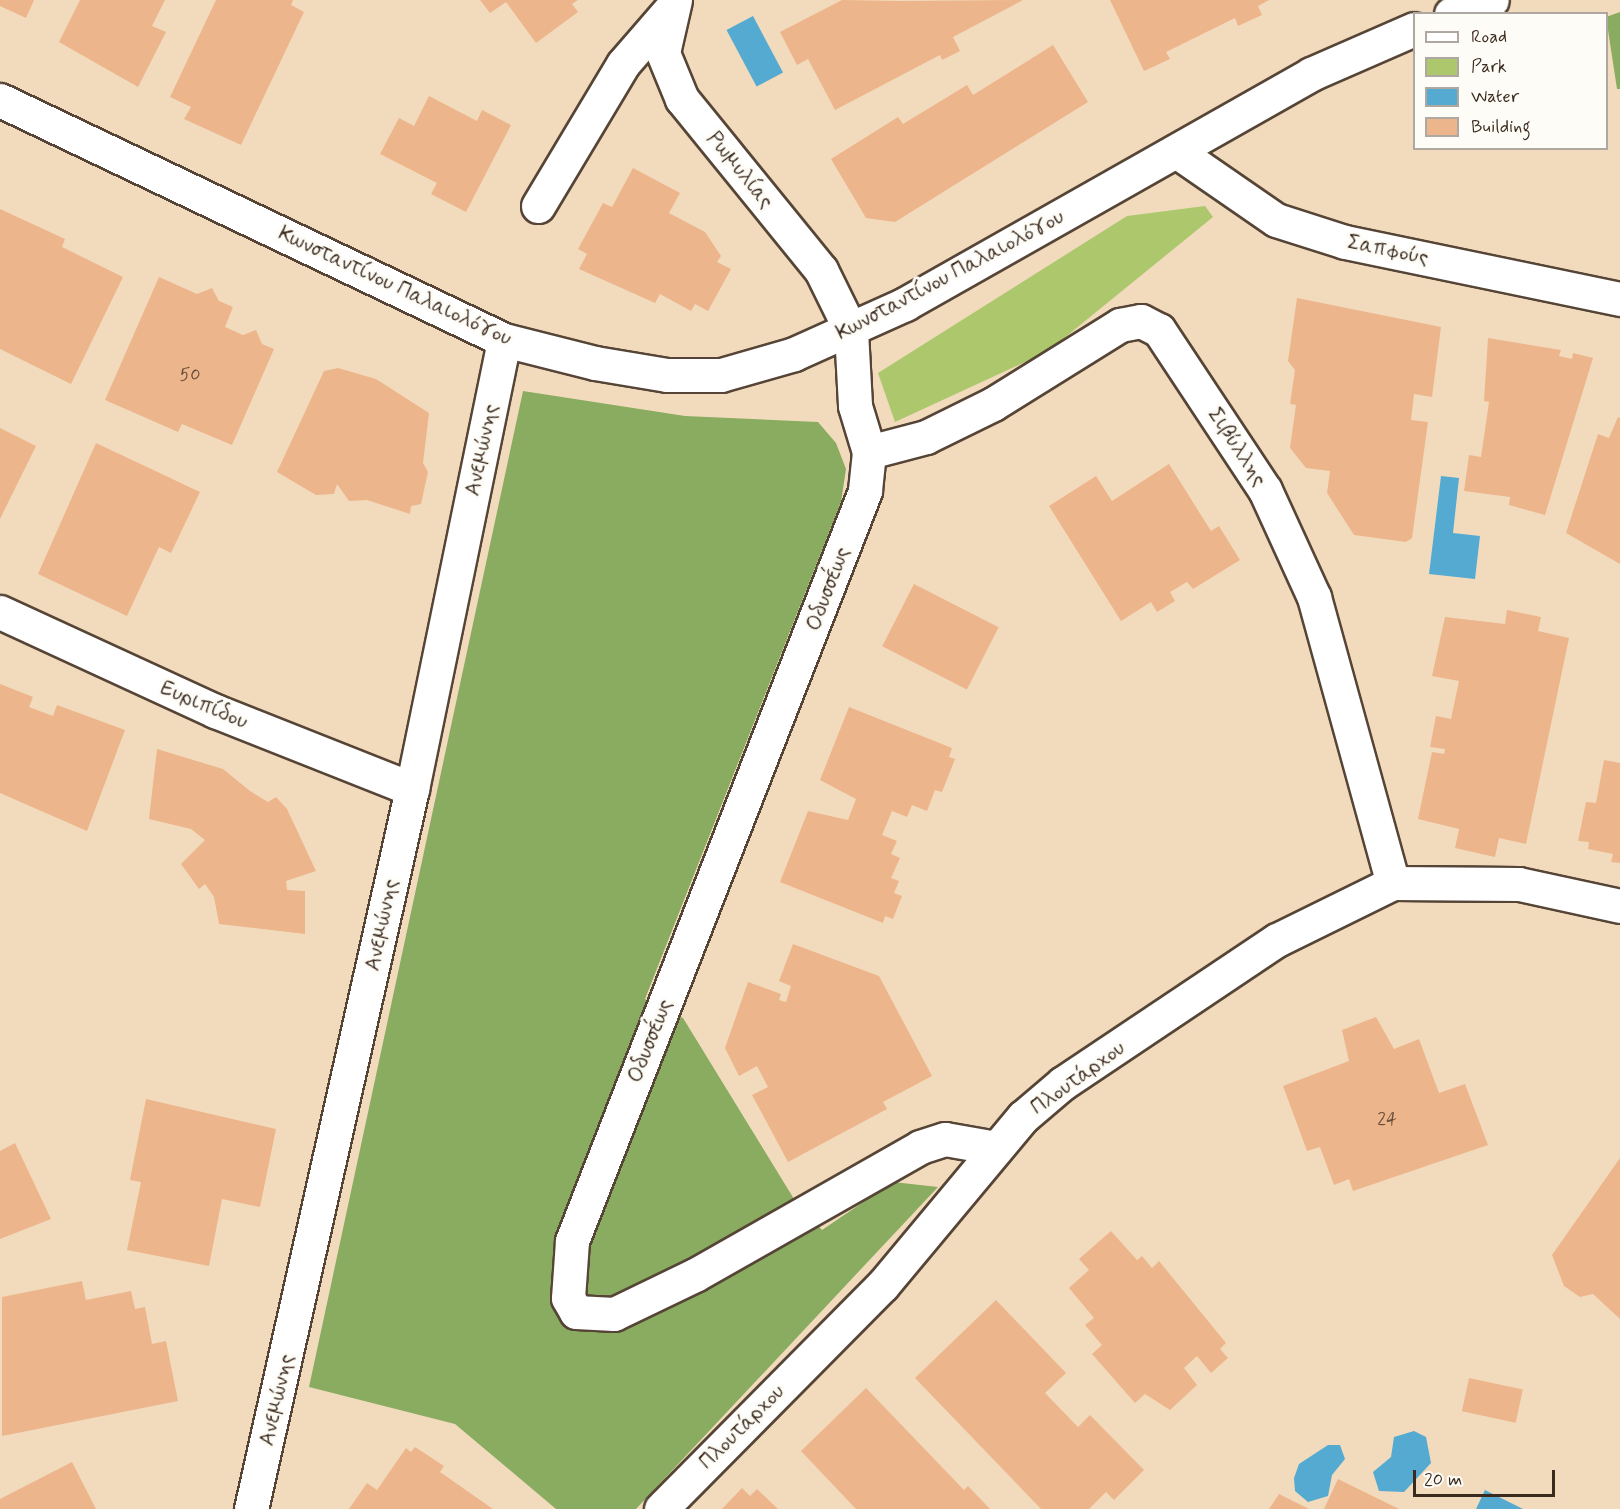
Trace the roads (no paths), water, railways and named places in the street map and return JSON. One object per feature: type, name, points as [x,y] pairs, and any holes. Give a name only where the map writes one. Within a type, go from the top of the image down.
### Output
[{"type":"street","points":[[1457,12],[1492,0]]},
{"type":"street","points":[[538,206],[623,63],[672,6]]},
{"type":"street","name":"Ρωμυλίας","points":[[672,6],[663,53],[682,99],[821,270],[850,331]]},
{"type":"street","name":"Κωνσταντίνου Παλαιολόγου","points":[[0,100],[504,340],[595,363],[667,375],[721,375],[850,331],[1311,74],[1413,28]]},
{"type":"street","name":"Σαπφούς","points":[[1176,151],[1276,220],[1345,242],[1620,299]]},
{"type":"street","name":"Σιβύλλης","points":[[869,452],[926,437],[993,404],[1120,325],[1141,321],[1159,330],[1265,490],[1314,597],[1393,883]]},
{"type":"street","name":"Οδυσσέως","points":[[850,331],[855,406],[869,452],[865,491],[572,1241],[568,1298],[576,1312],[614,1314],[694,1275],[920,1147],[945,1139],[996,1148]]},
{"type":"street","name":"Ανεμώνης","points":[[251,1509],[412,789],[504,340]]},
{"type":"street","name":"Ευριπίδου","points":[[0,612],[215,711],[412,789]]},
{"type":"street","name":"Πλουτάρχου","points":[[662,1509],[882,1286],[996,1148],[1063,1083],[1277,940],[1393,883],[1519,884],[1620,906]]},
{"type":"water","points":[[753,16],[783,73],[757,87],[727,30]]},
{"type":"water","points":[[1441,476],[1459,478],[1453,533],[1480,536],[1475,579],[1429,574]]},
{"type":"water","points":[[1414,1431],[1426,1437],[1431,1463],[1404,1492],[1379,1491],[1373,1472],[1391,1457],[1394,1437]]},
{"type":"water","points":[[1328,1445],[1340,1445],[1345,1459],[1332,1475],[1328,1496],[1308,1502],[1295,1491],[1294,1478],[1299,1464]]},
{"type":"water","points":[[1485,1490],[1523,1509],[1476,1509]]}]
